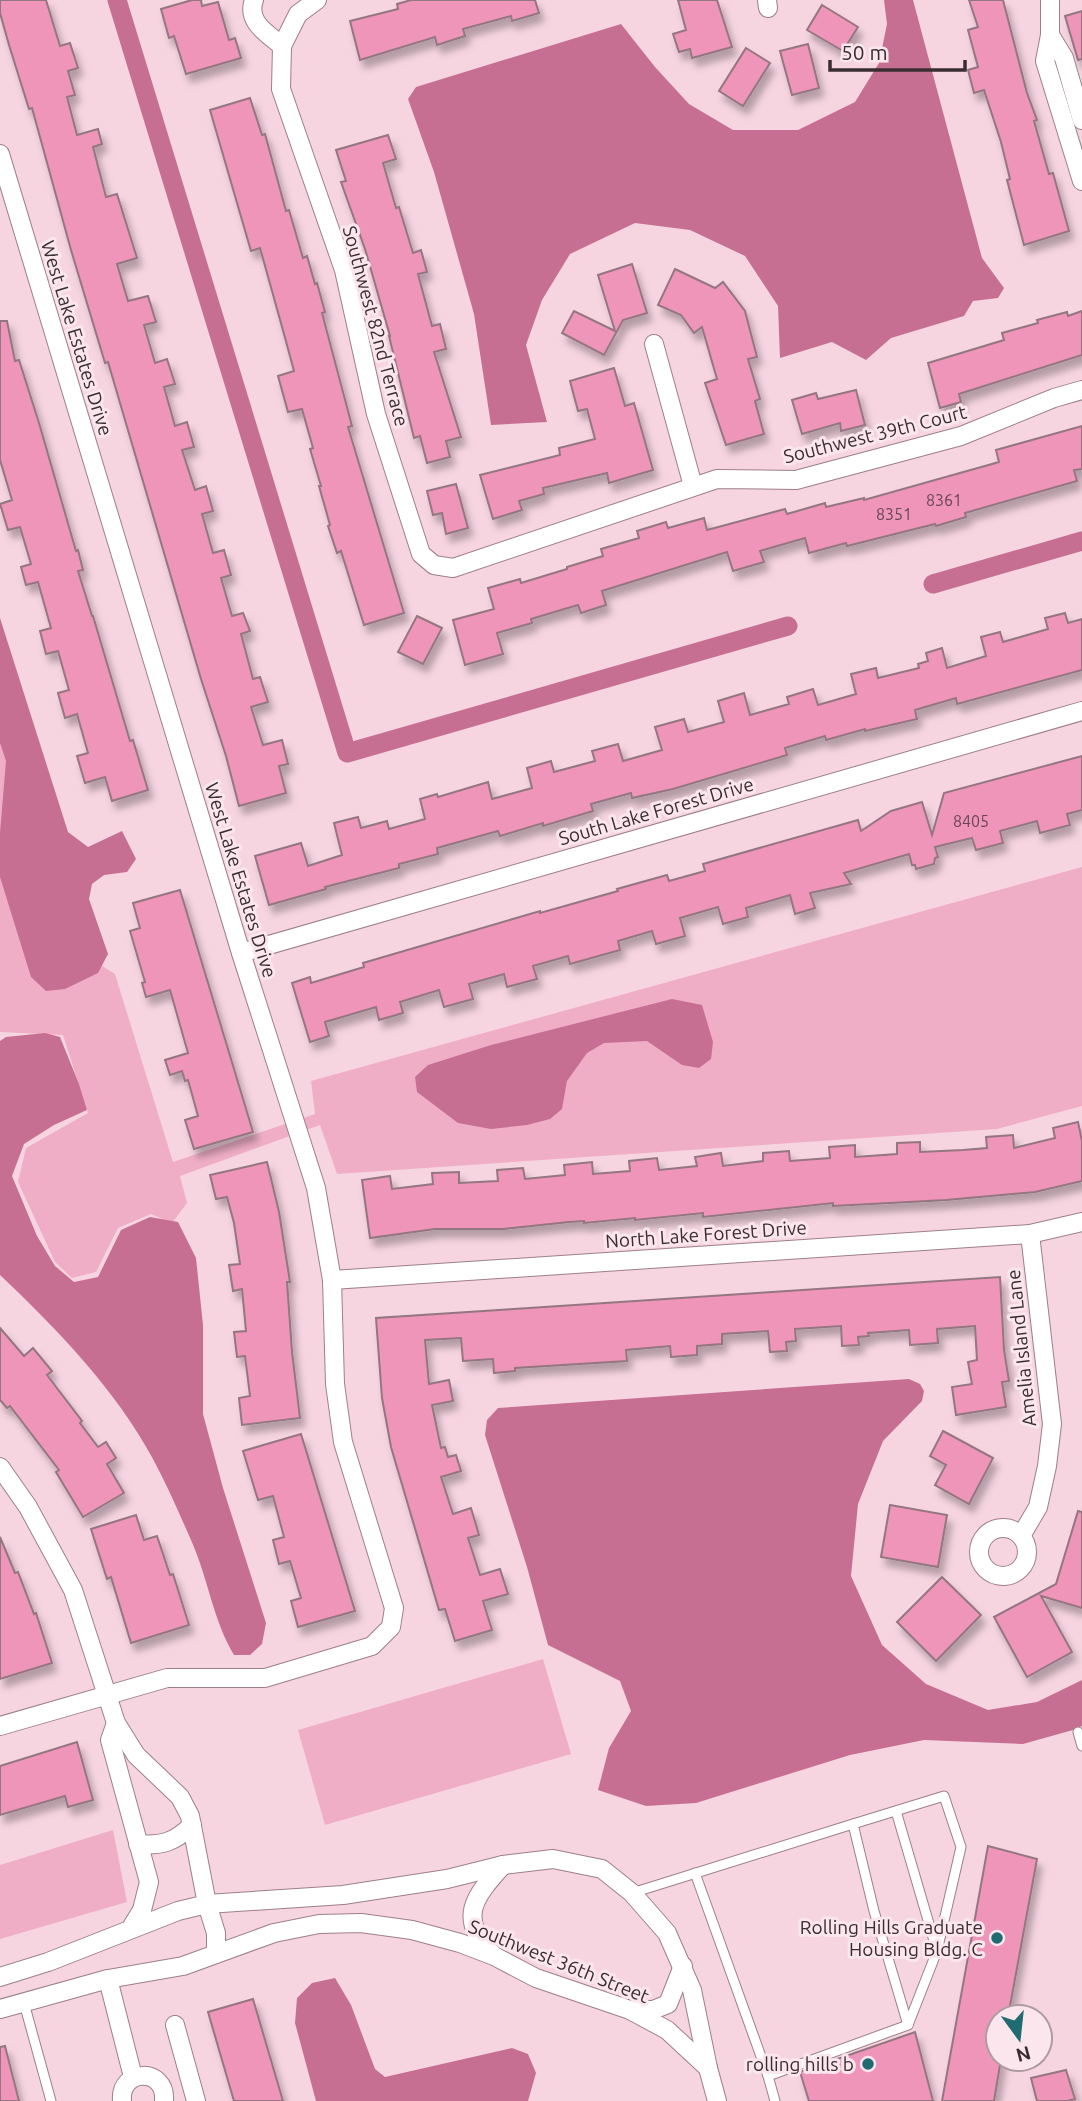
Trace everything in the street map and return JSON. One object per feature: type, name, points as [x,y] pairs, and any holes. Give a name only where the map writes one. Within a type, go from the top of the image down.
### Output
[{"type":"street","points":[[254,0],[251,12],[254,22],[282,46]]},
{"type":"street","name":"Southwest 82nd Terrace","points":[[317,0],[298,14],[282,46],[281,89],[344,270],[384,439],[421,554],[434,565]]},
{"type":"street","points":[[1050,0],[1050,35],[1045,61],[1079,162],[1082,181]]},
{"type":"street","points":[[1050,35],[1064,58],[1082,120]]},
{"type":"street","name":"West Lake Estates Drive","points":[[0,154],[241,953],[316,1188],[332,1280],[334,1365],[343,1442],[394,1608],[391,1628],[372,1646],[265,1678],[167,1678],[108,1695]]},
{"type":"street","points":[[654,344],[693,486]]},
{"type":"street","name":"Southwest 39th Court","points":[[434,565],[453,568],[717,479],[796,480],[961,436],[1054,398],[1082,390]]},
{"type":"street","name":"South Lake Forest Drive","points":[[241,953],[1082,711]]},
{"type":"street","name":"North Lake Forest Drive","points":[[332,1280],[1030,1234],[1082,1222]]},
{"type":"street","name":"Amelia Island Lane","points":[[1021,1535],[1038,1507],[1052,1424],[1030,1234]]},
{"type":"street","points":[[0,1466],[28,1507],[72,1590],[116,1723],[136,1755],[180,1797],[190,1816],[207,1904],[216,1933],[216,1954]]},
{"type":"street","points":[[0,1726],[108,1695]]},
{"type":"street","points":[[116,1723],[110,1740],[149,1882],[142,1910],[131,1928]]},
{"type":"street","points":[[138,1844],[171,1842],[191,1825]]},
{"type":"street","points":[[24,2003],[8,1975],[178,1911],[207,1904],[343,1895],[447,1879],[503,1866],[554,1860],[602,1869],[632,1893],[667,1933],[692,1990],[717,2101]]},
{"type":"street","points":[[494,1956],[478,1939],[472,1923],[474,1908],[482,1888],[503,1866]]},
{"type":"street","name":"Southwest 36th Street","points":[[0,2009],[108,1979],[183,1966],[274,1933],[319,1924],[361,1923],[412,1930],[494,1956],[536,1978],[631,2010],[667,2030],[708,2068]]},
{"type":"street","points":[[631,2010],[653,2010],[668,2004],[683,1966]]},
{"type":"street","points":[[108,1979],[133,2077]]},
{"type":"street","points":[[175,2025],[196,2101]]},
{"type":"street","points":[[122,2101],[124,2088],[133,2077],[141,2075],[154,2078],[163,2088],[164,2101]]},
{"type":"lane","points":[[1078,1732],[1082,1746]]},
{"type":"lane","points":[[632,1893],[944,1796],[961,1847],[937,1951],[908,2025],[768,2076]]},
{"type":"lane","points":[[896,1811],[937,1951]]},
{"type":"lane","points":[[853,1824],[874,1910],[908,2025]]},
{"type":"lane","points":[[695,1873],[741,1996],[775,2101]]},
{"type":"lane","points":[[24,2003],[51,2101]]},
{"type":"shaded area","points":[[884,0],[913,0],[982,258],[1004,288],[998,298],[973,301],[964,316],[891,338],[866,360],[832,342],[780,358],[778,306],[745,256],[690,230],[635,223],[570,254],[542,300],[526,345],[547,422],[491,425],[474,314],[434,172],[408,99],[416,87],[621,24],[689,104],[733,130],[798,130],[855,102],[879,63],[887,24]]},
{"type":"shaded area","points":[[0,618],[68,832],[88,847],[122,831],[136,859],[127,872],[104,875],[92,884],[89,899],[108,954],[98,973],[65,989],[46,991],[31,977],[0,877],[0,833],[6,761],[0,743]]},
{"type":"shaded area","points":[[0,620],[99,964],[115,974],[173,1162],[315,1114],[311,1081],[1082,867],[1082,1106],[997,1129],[337,1174],[320,1125],[180,1176],[187,1203],[172,1223],[151,1214],[118,1228],[96,1272],[72,1278],[55,1262],[18,1182],[26,1148],[88,1113],[63,1035],[0,1032]]},
{"type":"shaded area","points":[[672,999],[702,1005],[713,1042],[711,1059],[699,1068],[682,1065],[647,1041],[604,1043],[587,1053],[567,1081],[562,1109],[550,1119],[491,1129],[458,1123],[417,1092],[415,1077],[428,1065],[491,1045]]},
{"type":"shaded area","points":[[45,1033],[60,1037],[87,1110],[54,1125],[24,1144],[12,1176],[37,1236],[55,1266],[74,1282],[98,1277],[121,1230],[150,1217],[178,1222],[196,1258],[203,1325],[203,1414],[223,1488],[266,1623],[262,1644],[250,1655],[234,1655],[227,1642],[191,1540],[138,1433],[84,1361],[0,1275],[0,1041],[6,1037]]},
{"type":"shaded area","points":[[909,1379],[920,1384],[924,1391],[922,1401],[883,1441],[858,1504],[851,1576],[882,1645],[926,1684],[988,1710],[1037,1702],[1082,1680],[1082,1726],[1023,1744],[924,1740],[850,1755],[696,1803],[646,1806],[598,1790],[609,1748],[631,1711],[620,1681],[548,1645],[527,1567],[485,1435],[487,1420],[498,1408]]},
{"type":"shaded area","points":[[543,1659],[571,1754],[325,1825],[298,1730]]},
{"type":"shaded area","points":[[113,1830],[127,1902],[0,1939],[0,1865]]},
{"type":"shaded area","points":[[335,1978],[351,2005],[375,2069],[385,2077],[512,2048],[528,2054],[536,2073],[528,2101],[316,2101],[295,2023],[297,1998],[312,1983]]},
{"type":"building","points":[[0,0],[46,0],[60,46],[70,43],[78,68],[68,71],[75,95],[67,97],[77,135],[98,129],[102,144],[93,147],[106,197],[117,194],[137,258],[117,264],[128,301],[148,296],[156,322],[144,325],[155,363],[167,359],[175,384],[164,387],[175,426],[187,422],[194,447],[182,450],[195,490],[206,486],[213,511],[202,514],[213,553],[224,550],[231,575],[221,578],[232,616],[243,613],[250,631],[241,634],[253,679],[260,677],[268,702],[251,707],[263,745],[282,740],[288,764],[279,766],[286,793],[239,806],[108,362],[105,363],[71,250],[32,108],[29,109],[9,45],[0,13]]},
{"type":"building","points":[[201,0],[202,6],[218,2],[229,40],[235,38],[241,58],[186,74],[174,36],[169,38],[161,9]]},
{"type":"building","points":[[411,0],[535,0],[539,13],[512,21],[511,16],[463,29],[465,36],[437,45],[435,37],[360,60],[350,21],[398,9],[397,4]]},
{"type":"building","points":[[678,0],[717,0],[732,47],[692,58],[690,49],[679,52],[673,34],[686,30]]},
{"type":"building","points":[[969,0],[1003,0],[1027,93],[1037,120],[1034,121],[1049,174],[1053,173],[1069,231],[1024,245],[1007,180],[1010,179],[1001,142],[984,90],[974,93],[968,70],[978,67],[968,30],[978,27]]},
{"type":"building","points":[[822,5],[858,27],[843,51],[807,30]]},
{"type":"building","points":[[1082,11],[1082,59],[1078,60],[1065,16]]},
{"type":"building","points":[[808,44],[819,88],[792,95],[780,51]]},
{"type":"building","points":[[746,48],[770,63],[743,106],[719,91]]},
{"type":"building","points":[[250,98],[262,135],[265,134],[286,211],[289,210],[303,258],[307,256],[315,284],[317,283],[325,312],[322,313],[352,426],[348,427],[404,613],[364,625],[341,551],[337,553],[328,526],[330,525],[321,486],[310,449],[313,448],[302,409],[288,412],[278,376],[294,371],[260,248],[251,251],[210,110]]},
{"type":"building","points":[[388,135],[396,159],[383,163],[413,253],[421,250],[427,272],[418,274],[432,326],[440,324],[446,349],[434,352],[461,437],[446,441],[450,457],[427,463],[420,436],[414,438],[390,336],[365,249],[341,182],[346,181],[336,150]]},
{"type":"building","points":[[632,264],[647,313],[623,320],[604,355],[562,333],[574,311],[615,331],[598,275]]},
{"type":"building","points":[[675,269],[715,288],[723,282],[745,311],[757,357],[748,359],[760,399],[755,401],[764,434],[726,445],[705,383],[717,379],[702,327],[694,333],[681,315],[658,305]]},
{"type":"building","points":[[1082,311],[1082,355],[959,394],[961,402],[940,408],[928,363],[1004,340],[1002,333],[1038,323],[1037,320],[1067,312],[1068,316]]},
{"type":"building","points":[[0,321],[7,321],[15,361],[19,360],[76,551],[78,550],[83,570],[78,571],[130,741],[133,740],[148,790],[112,801],[105,777],[85,783],[77,756],[88,753],[77,714],[65,718],[58,693],[69,690],[58,651],[46,654],[40,631],[51,628],[38,582],[26,585],[21,567],[31,564],[20,527],[8,530],[0,504],[12,500],[0,460]]},
{"type":"building","points":[[614,368],[625,406],[634,403],[653,470],[609,483],[607,473],[543,488],[544,494],[519,501],[522,510],[493,519],[480,475],[560,455],[559,448],[595,439],[587,409],[578,411],[570,381]]},
{"type":"building","points":[[856,390],[865,425],[841,431],[840,423],[802,434],[792,400],[816,393],[818,399]]},
{"type":"building","points":[[1082,426],[1082,469],[1074,470],[1077,481],[965,513],[966,517],[936,526],[935,524],[847,546],[846,543],[809,553],[805,538],[760,551],[764,562],[733,571],[727,552],[602,591],[606,605],[581,613],[578,605],[531,619],[532,623],[497,633],[503,654],[465,665],[453,620],[494,609],[488,588],[520,579],[521,583],[603,556],[601,549],[639,538],[637,531],[666,522],[668,528],[704,518],[707,530],[785,509],[787,514],[825,503],[826,507],[864,500],[999,462],[996,450]]},
{"type":"building","points":[[456,484],[468,528],[446,534],[442,513],[433,515],[427,491]]},
{"type":"building","points":[[1065,613],[1068,623],[1082,619],[1082,670],[957,704],[956,698],[915,710],[917,719],[826,740],[825,736],[785,748],[787,755],[673,789],[632,798],[631,793],[591,804],[593,811],[543,826],[543,823],[500,836],[498,831],[437,848],[438,854],[399,864],[399,868],[269,905],[255,856],[301,843],[308,866],[342,855],[334,823],[358,817],[361,828],[387,821],[389,829],[425,819],[420,799],[437,794],[438,797],[488,782],[492,799],[532,788],[527,768],[551,761],[554,772],[595,761],[592,751],[618,744],[623,761],[662,750],[655,727],[684,719],[688,732],[724,722],[718,701],[744,693],[750,715],[789,704],[787,697],[813,689],[818,705],[856,694],[851,674],[876,668],[878,678],[919,668],[918,664],[928,661],[926,653],[942,648],[947,668],[986,656],[981,637],[1000,632],[1003,642],[1048,629],[1045,618]]},
{"type":"building","points":[[417,616],[442,628],[423,664],[398,652]]},
{"type":"building","points":[[1082,756],[1082,810],[1067,814],[1070,825],[1040,833],[1037,821],[1000,831],[1003,843],[976,850],[972,838],[935,847],[938,857],[935,858],[934,864],[916,869],[909,854],[844,873],[851,884],[810,893],[815,908],[795,914],[790,895],[746,908],[748,917],[723,924],[718,907],[680,918],[685,936],[656,944],[652,931],[618,941],[620,950],[570,964],[568,956],[533,966],[537,979],[507,987],[504,974],[469,984],[473,999],[444,1007],[439,990],[400,1002],[403,1013],[379,1020],[376,1007],[325,1022],[329,1036],[310,1042],[292,983],[310,977],[311,983],[364,967],[363,963],[667,875],[669,881],[705,871],[703,864],[858,820],[861,831],[891,811],[922,802],[932,835],[944,793]]},
{"type":"building","points":[[180,890],[253,1132],[194,1149],[185,1120],[198,1116],[188,1080],[185,1081],[182,1071],[170,1075],[165,1060],[188,1053],[170,990],[146,997],[142,983],[145,982],[130,931],[140,928],[133,903]]},
{"type":"building","points":[[1078,1122],[1082,1141],[1082,1181],[1035,1192],[946,1200],[833,1206],[833,1203],[703,1217],[703,1213],[503,1229],[435,1229],[370,1238],[362,1180],[390,1176],[392,1189],[433,1184],[432,1173],[459,1172],[459,1183],[498,1181],[497,1170],[523,1168],[525,1179],[565,1175],[564,1165],[592,1162],[593,1174],[630,1171],[629,1161],[657,1158],[659,1170],[697,1166],[695,1157],[721,1153],[723,1166],[763,1161],[763,1153],[789,1151],[790,1161],[830,1158],[829,1147],[855,1145],[855,1157],[897,1154],[897,1143],[920,1142],[920,1152],[963,1150],[987,1148],[986,1137],[1013,1135],[1014,1148],[1055,1138],[1053,1128]]},
{"type":"building","points":[[267,1162],[279,1212],[290,1282],[287,1282],[292,1352],[300,1418],[242,1425],[239,1398],[250,1396],[245,1356],[237,1357],[234,1332],[246,1331],[242,1289],[233,1291],[229,1265],[240,1264],[227,1197],[216,1199],[210,1175]]},
{"type":"building","points":[[1000,1277],[1004,1350],[1009,1381],[1002,1382],[1006,1407],[956,1415],[952,1387],[972,1384],[968,1362],[977,1360],[975,1326],[937,1329],[938,1343],[910,1345],[909,1330],[868,1333],[869,1336],[858,1337],[859,1345],[842,1346],[841,1326],[795,1329],[796,1341],[786,1342],[787,1351],[770,1352],[768,1331],[722,1334],[722,1344],[697,1346],[697,1355],[671,1357],[670,1346],[626,1350],[627,1361],[515,1368],[515,1371],[494,1373],[493,1359],[463,1361],[461,1338],[425,1340],[429,1384],[449,1380],[453,1401],[432,1405],[441,1448],[445,1447],[448,1457],[456,1455],[461,1471],[441,1477],[453,1514],[471,1508],[479,1535],[468,1538],[480,1575],[500,1569],[508,1594],[483,1601],[492,1630],[455,1641],[445,1609],[439,1610],[391,1447],[382,1398],[376,1318]]},
{"type":"building","points":[[0,1328],[24,1356],[33,1348],[52,1371],[47,1375],[98,1447],[106,1442],[116,1458],[107,1464],[124,1493],[83,1517],[56,1472],[59,1470],[10,1406],[7,1408],[0,1400]]},
{"type":"building","points":[[943,1431],[993,1458],[969,1504],[935,1485],[946,1465],[930,1456]]},
{"type":"building","points":[[301,1434],[355,1611],[298,1627],[291,1601],[301,1598],[290,1561],[279,1564],[273,1540],[284,1537],[273,1496],[258,1500],[243,1451]]},
{"type":"building","points":[[890,1505],[947,1515],[938,1567],[881,1557]]},
{"type":"building","points":[[1078,1511],[1082,1512],[1082,1608],[1041,1596],[1072,1652],[1027,1677],[994,1617],[1056,1584]]},
{"type":"building","points":[[136,1515],[144,1540],[157,1536],[170,1575],[173,1574],[189,1625],[131,1643],[111,1577],[107,1579],[91,1529]]},
{"type":"building","points":[[0,1537],[15,1573],[18,1572],[34,1614],[36,1613],[52,1663],[0,1679]]},
{"type":"building","points":[[942,1577],[981,1615],[936,1661],[897,1622]]},
{"type":"building","points":[[77,1742],[93,1800],[68,1807],[65,1796],[0,1815],[0,1766]]},
{"type":"building","name":"Rolling Hills Graduate Housing Bldg. C","points":[[988,1846],[1037,1859],[1011,2003],[984,2003],[984,2073],[999,2073],[994,2101],[942,2101]]},
{"type":"building","points":[[253,1999],[283,2101],[234,2101],[208,2012]]},
{"type":"building","name":"rolling hills b","points":[[915,2032],[933,2101],[809,2101],[800,2072]]},
{"type":"building","points":[[5,2046],[19,2101],[0,2101],[0,2047]]},
{"type":"building","points":[[1066,2070],[1075,2099],[1037,2101],[1031,2078]]},
{"type":"waterway","points":[[117,0],[347,753],[788,626]]},
{"type":"waterway","points":[[933,584],[1082,541]]},
{"type":"place","name":"Rolling Hills Graduate Housing Bldg. C","points":[[997,1938]]},
{"type":"place","name":"rolling hills b","points":[[868,2064]]}]
